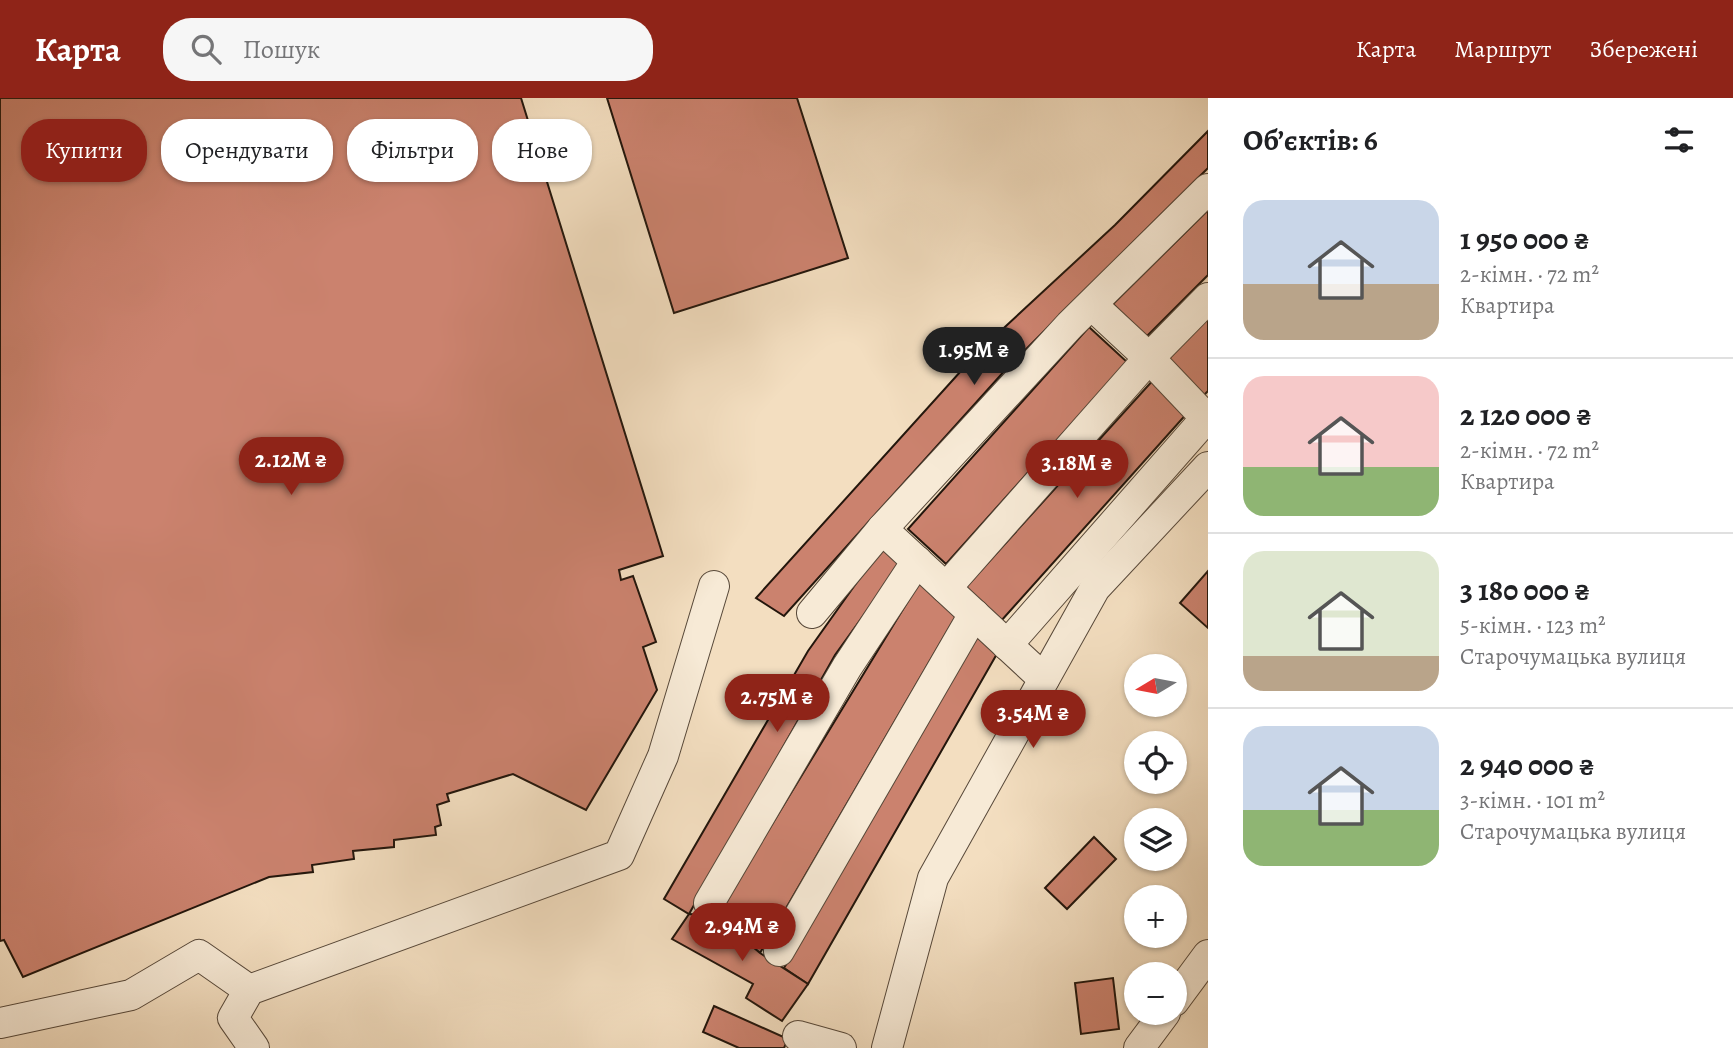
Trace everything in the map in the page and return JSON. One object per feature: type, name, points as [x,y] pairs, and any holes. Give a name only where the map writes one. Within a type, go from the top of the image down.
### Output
[{"type":"street","points":[[812,612],[882,529],[1070,325],[1208,189]]},
{"type":"street","points":[[946,588],[1149,358],[1208,298]]},
{"type":"street","points":[[1007,645],[1207,417],[1092,305]]},
{"type":"street","points":[[887,1048],[933,878],[1095,588],[1208,467]]},
{"type":"street","points":[[882,529],[1044,679]]},
{"type":"street","points":[[709,902],[847,667],[917,561]]},
{"type":"street","points":[[254,1048],[233,1018],[249,990],[619,855],[663,756],[714,586]]},
{"type":"street","points":[[779,951],[974,614]]},
{"type":"street","points":[[0,1023],[131,995],[199,955],[249,990]]},
{"type":"street","points":[[1187,983],[1208,955]]},
{"type":"street","points":[[1139,1048],[1156,1025]]},
{"type":"street","points":[[798,1035],[842,1048]]},
{"type":"building","points":[[0,98],[521,98],[528,119],[492,119],[492,182],[547,182],[663,556],[619,570],[621,580],[633,576],[656,642],[643,647],[657,690],[586,810],[513,774],[447,794],[449,801],[437,805],[441,825],[435,827],[436,835],[394,840],[394,847],[353,851],[354,859],[312,865],[313,872],[269,877],[23,977],[4,940],[0,941]]},
{"type":"building","points":[[607,98],[797,98],[848,258],[674,313]]},
{"type":"building","points":[[1208,131],[1208,168],[1008,367],[784,616],[756,598],[979,351],[1115,225]]},
{"type":"building","points":[[1208,210],[1208,275],[1146,337],[1113,304]]},
{"type":"building","points":[[1208,312],[1208,391],[1204,395],[1164,356]]},
{"type":"building","points":[[1089,327],[1127,362],[946,564],[908,529]]},
{"type":"building","points":[[1155,378],[1190,410],[1001,621],[965,588]]},
{"type":"building","points":[[882,547],[902,562],[835,655],[689,914],[664,899],[808,651]]},
{"type":"building","points":[[1208,571],[1208,628],[1180,603]]},
{"type":"building","points":[[922,578],[959,611],[760,953],[716,916]]},
{"type":"building","points":[[975,636],[998,652],[808,984],[784,968]]},
{"type":"building","points":[[1094,837],[1116,859],[1067,909],[1045,888]]},
{"type":"building","points":[[689,914],[716,916],[760,953],[808,984],[782,1021],[746,998],[753,984],[672,939]]},
{"type":"building","points":[[1113,978],[1119,1029],[1081,1034],[1075,983]]},
{"type":"building","points":[[714,1006],[788,1039],[784,1048],[739,1048],[703,1032]]}]
